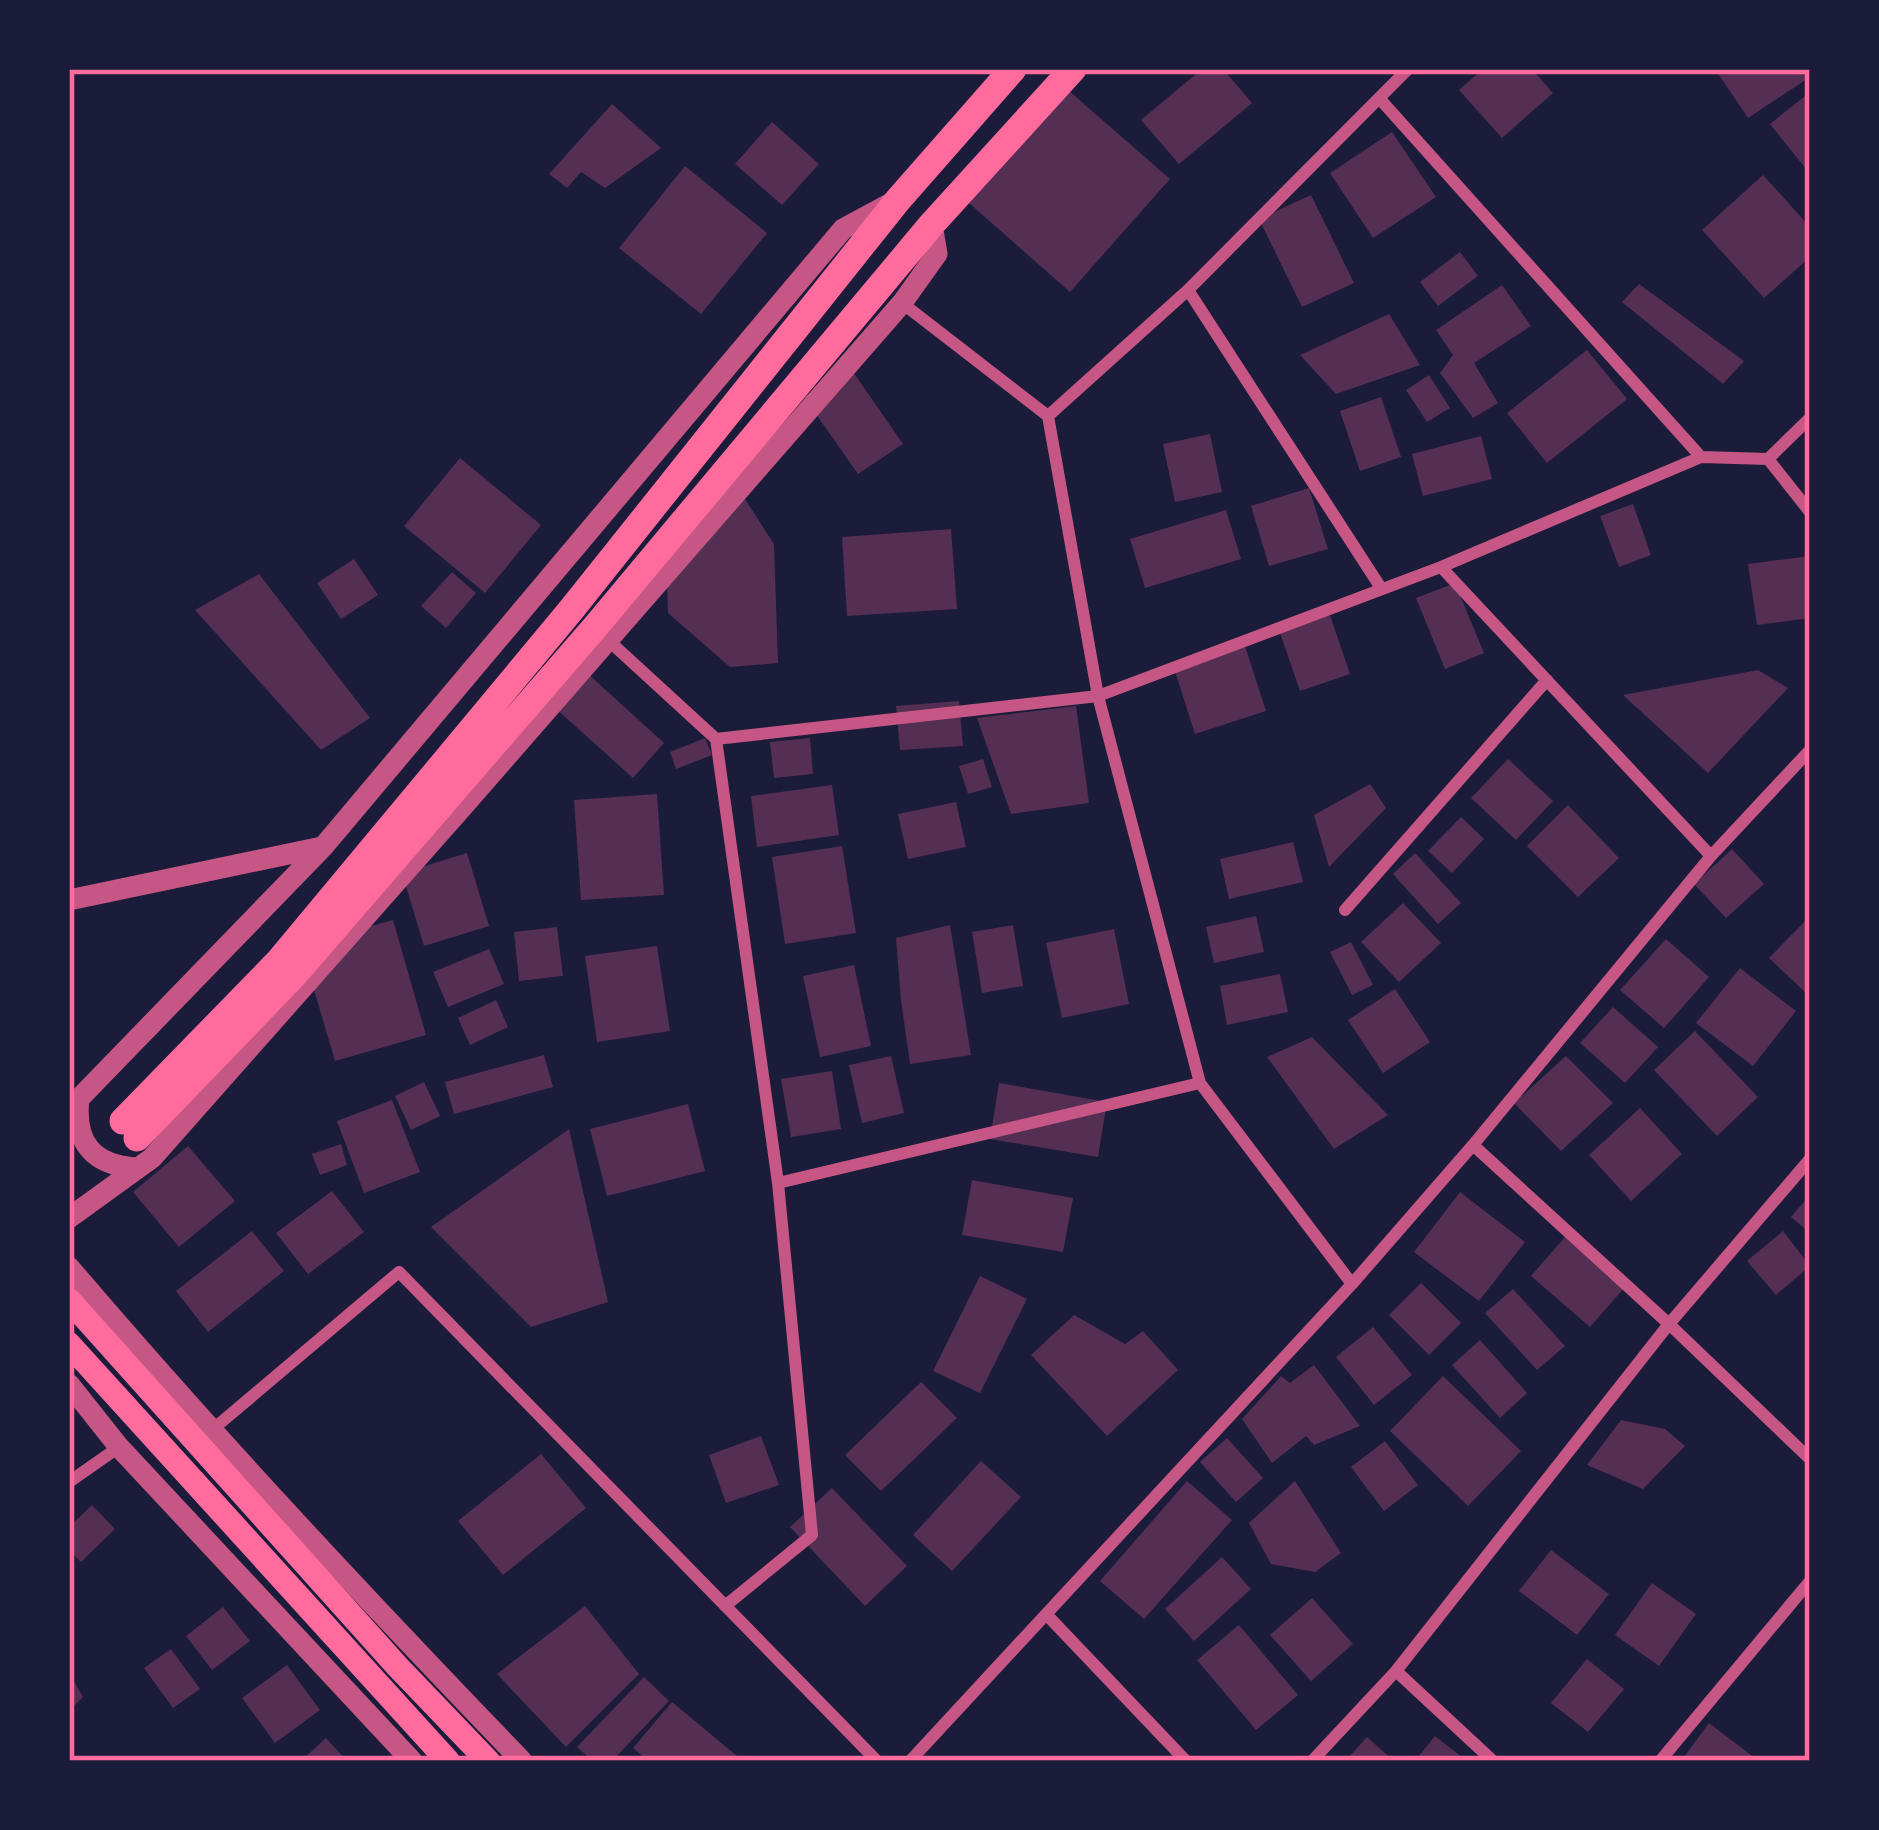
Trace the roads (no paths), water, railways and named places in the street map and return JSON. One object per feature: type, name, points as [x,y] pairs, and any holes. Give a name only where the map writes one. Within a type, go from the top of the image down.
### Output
[{"type":"main road","points":[[1013,69],[898,200],[571,610],[279,961],[130,1129],[296,974],[932,224],[1073,69]]},
{"type":"main road","points":[[69,1300],[488,1761]]},
{"type":"main road","points":[[69,1344],[448,1761]]},
{"type":"street","points":[[1048,416],[1188,290],[1408,69]]},
{"type":"street","points":[[1379,98],[1701,457]]},
{"type":"street","points":[[136,1168],[115,1167],[95,1156],[83,1142],[74,1104],[322,847],[843,229],[898,200]]},
{"type":"street","points":[[72,1219],[152,1157],[902,303],[937,254],[932,224]]},
{"type":"street","points":[[1188,290],[1381,588]]},
{"type":"street","points":[[902,303],[1048,416],[1098,696],[1200,1083],[1352,1284]]},
{"type":"street","points":[[716,739],[1098,696],[1441,567],[1701,457],[1768,459],[1810,418]]},
{"type":"street","points":[[1768,459],[1810,512]]},
{"type":"street","points":[[1441,567],[1711,856]]},
{"type":"street","points":[[608,640],[716,739],[778,1183],[812,1535],[725,1606]]},
{"type":"street","points":[[1345,910],[1547,680]]},
{"type":"street","points":[[910,1761],[1352,1284],[1711,856],[1810,750]]},
{"type":"street","points":[[69,900],[322,847]]},
{"type":"street","points":[[778,1183],[1200,1083]]},
{"type":"street","points":[[1473,1145],[1810,1459]]},
{"type":"street","points":[[1312,1761],[1396,1671],[1669,1324],[1810,1159]]},
{"type":"street","points":[[69,1267],[188,1404],[522,1761]]},
{"type":"street","points":[[212,1430],[400,1272],[877,1761]]},
{"type":"street","points":[[69,1384],[119,1447],[412,1761]]},
{"type":"street","points":[[69,1482],[188,1404]]},
{"type":"street","points":[[1660,1761],[1810,1581]]},
{"type":"street","points":[[1046,1614],[1186,1761]]},
{"type":"street","points":[[1396,1671],[1492,1761]]}]
